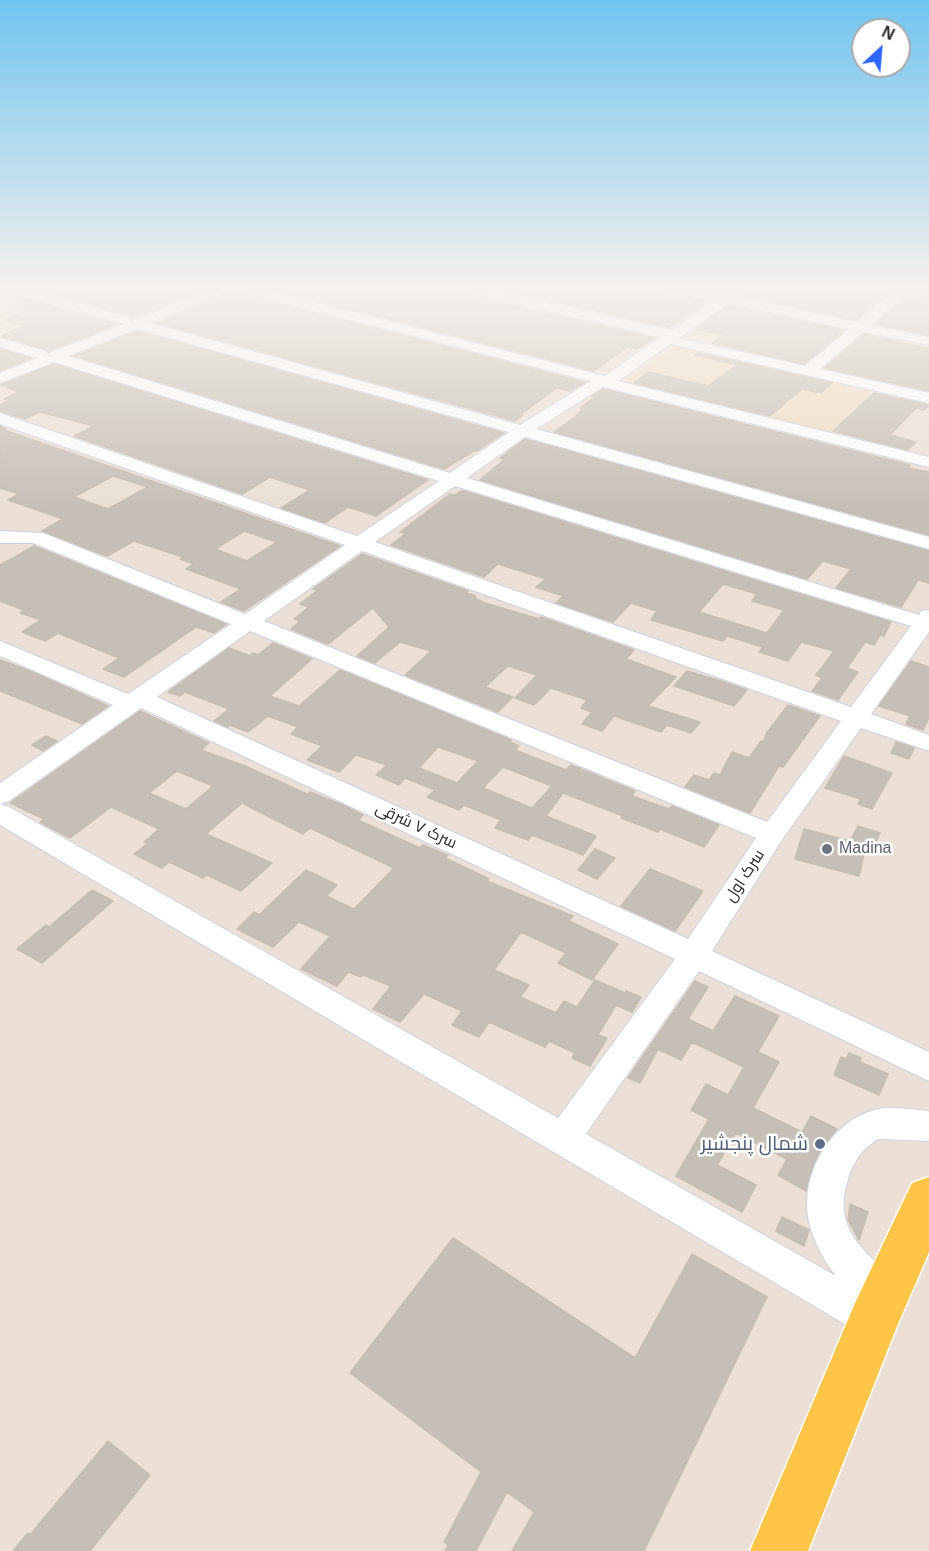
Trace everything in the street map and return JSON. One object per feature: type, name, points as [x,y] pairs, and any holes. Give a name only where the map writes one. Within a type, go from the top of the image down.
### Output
[{"type":"main road","points":[[779,1551],[879,1309],[929,1198]]},
{"type":"street","points":[[0,370],[24,362]]},
{"type":"street","points":[[0,378],[32,362]]},
{"type":"street","points":[[71,362],[927,622]]},
{"type":"street","points":[[277,362],[929,543]]},
{"type":"street","points":[[531,362],[929,462]]},
{"type":"street","points":[[0,795],[247,620],[452,479],[524,430],[632,362]]},
{"type":"street","points":[[773,362],[929,398]]},
{"type":"street","points":[[808,371],[818,362]]},
{"type":"street","points":[[0,418],[929,743]]},
{"type":"street","points":[[2,537],[36,537],[247,620],[771,834]]},
{"type":"street","name":"سرک‌ اول","points":[[563,1138],[694,955],[771,834],[855,716],[927,622]]},
{"type":"street","name":"سرک ۷ شرقی","points":[[0,648],[134,700],[694,955],[929,1067]]},
{"type":"street","points":[[0,813],[563,1138],[879,1309]]},
{"type":"street","points":[[879,1309],[847,1263],[828,1229],[824,1207],[826,1185],[835,1161],[851,1138],[875,1125],[929,1126]]},
{"type":"shaded area","points":[[652,362],[759,362],[874,389],[828,433],[623,382]]},
{"type":"building","points":[[0,362],[21,362],[0,371]]},
{"type":"building","points":[[96,362],[250,362],[504,433],[444,469]]},
{"type":"building","points":[[301,362],[508,362],[585,382],[570,391],[557,388],[515,421]]},
{"type":"building","points":[[560,362],[606,362],[594,371]]},
{"type":"building","points":[[726,362],[740,362],[832,383],[821,393],[802,389],[770,416],[634,383],[649,372],[708,386],[737,365]]},
{"type":"building","points":[[831,362],[929,362],[929,391],[825,368]]},
{"type":"building","points":[[54,364],[428,480],[376,516],[348,507],[325,523],[281,508],[310,490],[270,477],[242,494],[74,436],[94,426],[40,412],[25,419],[0,411],[0,405],[10,400],[4,399],[19,392],[1,385]]},
{"type":"building","points":[[603,389],[910,465],[908,468],[929,472],[929,535],[554,432],[575,417],[583,409],[580,408],[595,397],[592,396]]},
{"type":"building","points":[[874,393],[929,405],[924,410],[916,408],[890,435],[916,442],[908,450],[833,431]]},
{"type":"building","points":[[0,426],[6,429],[4,430],[340,546],[244,611],[221,602],[241,589],[186,569],[194,564],[180,559],[183,557],[134,541],[107,556],[42,531],[63,519],[8,500],[19,494],[0,488]],"holes":[[[113,476],[148,487],[108,509],[74,497]],[[244,531],[277,542],[247,561],[215,549]]]},
{"type":"building","points":[[525,439],[929,551],[929,583],[918,580],[901,607],[836,588],[851,569],[823,561],[807,579],[480,480],[505,459],[500,458]]},
{"type":"building","points":[[464,491],[891,622],[884,636],[880,635],[874,645],[865,642],[847,668],[858,672],[838,700],[812,691],[822,678],[816,675],[834,651],[801,642],[788,661],[759,652],[763,647],[727,636],[723,641],[651,620],[657,611],[631,603],[613,622],[556,603],[563,596],[536,587],[546,579],[498,564],[484,577],[391,545],[406,533],[400,532],[450,494],[455,495]],"holes":[[[723,584],[757,594],[752,601],[784,610],[767,633],[699,612]]]},
{"type":"building","points":[[34,546],[226,624],[214,633],[196,627],[124,677],[103,669],[119,658],[58,633],[45,641],[22,632],[41,620],[20,613],[24,610],[0,601],[0,565]]},
{"type":"building","points":[[362,554],[468,591],[466,593],[476,596],[474,598],[485,603],[539,619],[541,617],[634,650],[626,659],[676,677],[648,706],[700,722],[691,733],[667,725],[661,732],[614,716],[602,731],[582,724],[592,712],[581,708],[587,700],[551,688],[534,705],[515,698],[537,675],[508,666],[485,687],[513,697],[498,712],[405,675],[431,651],[400,642],[375,663],[357,656],[389,627],[373,608],[328,644],[291,629],[300,621],[294,619],[309,607],[300,604],[318,590],[313,589]]},
{"type":"building","points":[[273,643],[312,659],[270,696],[299,706],[340,670],[511,740],[510,742],[519,746],[515,750],[566,770],[571,765],[581,769],[578,775],[583,770],[635,791],[632,796],[669,809],[672,806],[719,825],[704,847],[660,829],[658,832],[621,818],[623,816],[563,793],[546,816],[596,836],[583,855],[532,835],[528,840],[495,828],[501,820],[464,805],[459,810],[427,797],[435,790],[405,778],[399,785],[376,775],[387,765],[356,755],[339,772],[307,760],[322,746],[291,734],[298,727],[268,716],[248,732],[230,725],[228,727],[214,721],[229,709],[185,692],[180,696],[168,692],[229,648],[250,656],[253,653],[258,655]],"holes":[[[438,747],[478,761],[457,783],[419,768]],[[503,767],[552,786],[532,808],[483,788]]]},
{"type":"building","points":[[0,660],[108,706],[82,724],[0,691]]},
{"type":"building","points":[[911,661],[929,667],[929,718],[923,730],[906,724],[910,716],[879,706]]},
{"type":"building","points":[[687,671],[747,690],[734,706],[674,686]]},
{"type":"building","points":[[788,705],[820,716],[783,767],[779,766],[750,813],[685,787],[694,775],[709,780],[714,773],[720,775],[732,752],[749,758],[761,741],[764,741],[766,734]]},
{"type":"building","points":[[140,711],[209,743],[201,750],[245,766],[307,794],[310,792],[340,804],[363,815],[358,820],[420,848],[423,845],[448,855],[445,858],[489,879],[487,881],[573,916],[569,921],[618,944],[592,980],[558,963],[566,953],[521,932],[494,970],[529,985],[520,997],[556,1013],[564,1001],[577,1007],[595,980],[641,997],[632,1012],[616,1005],[598,1035],[607,1038],[590,1066],[572,1058],[575,1053],[549,1041],[545,1047],[489,1022],[479,1037],[452,1025],[462,1011],[424,994],[400,1022],[373,1009],[391,986],[348,972],[337,986],[301,969],[330,936],[299,922],[273,947],[237,929],[254,912],[259,915],[306,870],[337,885],[326,896],[354,909],[394,868],[310,828],[303,834],[242,803],[206,834],[272,863],[241,891],[207,875],[203,878],[169,862],[162,868],[134,854],[148,843],[144,842],[159,829],[111,807],[70,838],[40,822],[44,819],[10,803]],"holes":[[[177,771],[213,786],[186,809],[149,793]]]},
{"type":"building","points":[[46,736],[57,741],[43,751],[32,745]]},
{"type":"building","points":[[896,742],[914,748],[909,759],[891,753]]},
{"type":"building","points":[[844,756],[892,773],[872,809],[858,804],[861,799],[825,788]]},
{"type":"building","points":[[858,826],[880,833],[874,847],[866,844],[859,876],[795,859],[804,829],[850,841]]},
{"type":"building","points":[[595,849],[615,858],[597,879],[578,870]]},
{"type":"building","points":[[650,869],[703,891],[675,931],[621,906]]},
{"type":"building","points":[[92,890],[113,901],[42,963],[17,949],[46,925],[49,927]]},
{"type":"building","points":[[695,981],[708,987],[688,1019],[713,1031],[735,996],[779,1016],[758,1052],[779,1062],[753,1108],[802,1132],[811,1116],[837,1129],[823,1146],[815,1161],[806,1191],[778,1175],[787,1159],[736,1133],[717,1165],[756,1185],[742,1212],[676,1176],[709,1119],[691,1110],[706,1084],[728,1095],[744,1067],[692,1042],[681,1060],[658,1049],[640,1083],[628,1078]]},
{"type":"building","points":[[849,1053],[861,1058],[860,1062],[888,1074],[879,1095],[834,1075],[841,1057],[846,1059]]},
{"type":"building","points":[[850,1204],[868,1212],[859,1240],[848,1220]]},
{"type":"building","points":[[782,1217],[809,1230],[804,1246],[776,1231]]},
{"type":"building","points":[[453,1238],[635,1358],[692,1254],[767,1297],[644,1551],[512,1551],[534,1512],[507,1492],[476,1551],[445,1551],[448,1545],[444,1542],[481,1472],[350,1373]]},
{"type":"building","points":[[108,1441],[150,1475],[90,1551],[13,1551],[28,1533],[30,1535]]},
{"type":"place","name":"Madina","points":[[827,849]]},
{"type":"place","name":"شمال پنجشیر","points":[[820,1144]]}]
